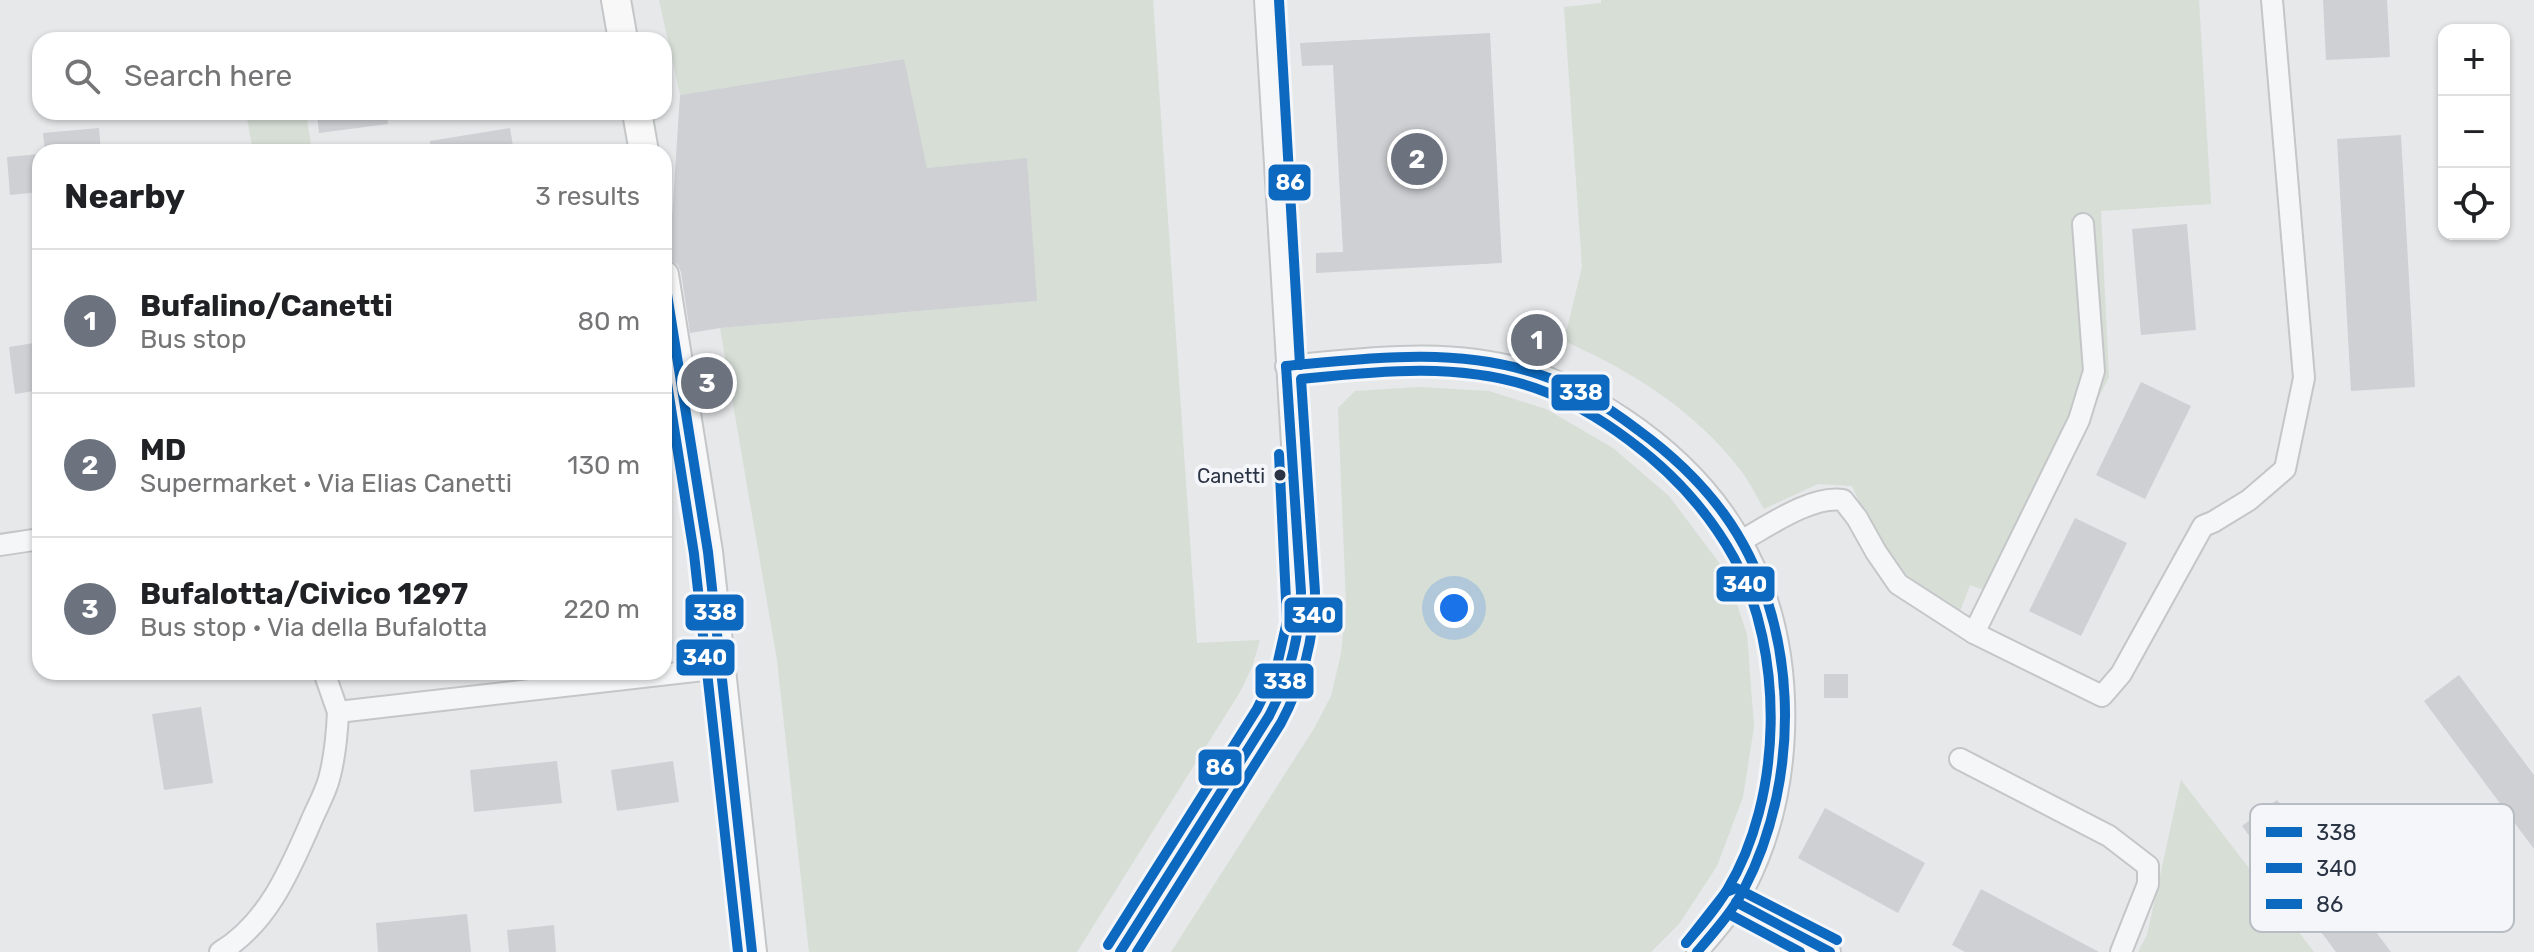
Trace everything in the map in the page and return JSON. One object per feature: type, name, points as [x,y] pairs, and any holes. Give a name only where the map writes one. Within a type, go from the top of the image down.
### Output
[{"type":"street","points":[[616,0],[622,32]]},
{"type":"street","points":[[1120,952],[1269,716],[1280,695],[1299,638],[1301,592],[1265,0]]},
{"type":"street","points":[[1741,541],[1816,502],[1843,500],[1898,584],[1974,633],[2102,696],[2121,674],[2203,526],[2249,500],[2285,469],[2304,378],[2272,0]]},
{"type":"street","points":[[638,120],[643,144]]},
{"type":"street","points":[[1974,633],[2079,420],[2094,371],[2083,224]]},
{"type":"street","points":[[672,325],[708,552],[752,952]]},
{"type":"street","points":[[1286,366],[1383,357],[1447,357],[1496,363],[1552,379],[1612,410],[1662,445],[1707,491],[1730,522],[1766,595],[1777,634],[1785,707],[1783,756],[1773,810],[1759,855],[1736,902],[1697,952]]},
{"type":"street","points":[[0,545],[32,540]]},
{"type":"street","points":[[672,674],[721,668]]},
{"type":"street","points":[[220,952],[259,918],[281,888],[329,783],[336,748],[338,712],[327,680]]},
{"type":"street","points":[[338,712],[617,680]]},
{"type":"street","points":[[1960,759],[2109,836],[2148,866],[2148,884],[2121,952]]},
{"type":"street","points":[[1736,902],[1830,952]]},
{"type":"shaded area","points":[[659,0],[1153,0],[1197,643],[1260,640],[1240,692],[1077,952],[809,952],[777,660],[720,328],[1036,301],[1027,159],[927,168],[903,59],[680,95],[672,59],[672,32],[666,32]]},
{"type":"shaded area","points":[[1601,0],[2199,0],[2211,204],[2101,211],[2109,377],[1998,595],[1970,585],[1957,619],[1893,578],[1852,486],[1818,484],[1764,509],[1745,476],[1724,450],[1683,412],[1638,380],[1564,341],[1582,267],[1564,7],[1601,3]]},
{"type":"shaded area","points":[[247,120],[307,120],[311,144],[252,144]]},
{"type":"shaded area","points":[[1419,387],[1489,391],[1546,409],[1613,448],[1669,496],[1726,572],[1747,634],[1754,727],[1743,797],[1717,866],[1679,924],[1651,952],[1171,952],[1315,727],[1331,696],[1341,654],[1346,602],[1338,408],[1355,391]]},
{"type":"shaded area","points":[[2181,780],[2250,869],[2250,932],[2299,932],[2314,952],[2138,952],[2147,935]]},
{"type":"building","points":[[2323,0],[2387,0],[2390,57],[2326,60]]},
{"type":"building","points":[[1490,33],[1502,263],[1316,273],[1316,253],[1343,252],[1333,65],[1302,66],[1300,43]]},
{"type":"building","points":[[904,59],[927,168],[1027,158],[1037,301],[690,333],[681,272],[672,261],[680,95]]},
{"type":"building","points":[[318,120],[388,120],[388,124],[319,133]]},
{"type":"building","points":[[99,128],[100,144],[44,144],[43,133]]},
{"type":"building","points":[[510,128],[513,144],[430,144],[430,141]]},
{"type":"building","points":[[2401,135],[2415,387],[2351,391],[2337,139]]},
{"type":"building","points":[[32,155],[32,193],[10,195],[7,157]]},
{"type":"building","points":[[2187,224],[2196,330],[2141,335],[2132,229]]},
{"type":"building","points":[[32,343],[32,391],[15,394],[9,347]]},
{"type":"building","points":[[2141,382],[2191,406],[2145,499],[2096,475]]},
{"type":"building","points":[[2075,518],[2127,543],[2081,636],[2029,611]]},
{"type":"building","points":[[1824,674],[1848,674],[1848,698],[1824,698]]},
{"type":"building","points":[[2459,675],[2534,775],[2534,849],[2514,822],[2514,804],[2501,804],[2424,701]]},
{"type":"building","points":[[201,707],[213,783],[164,790],[152,714]]},
{"type":"building","points":[[557,761],[562,803],[474,812],[470,770]]},
{"type":"building","points":[[673,761],[679,802],[617,811],[611,770]]},
{"type":"building","points":[[1825,808],[1925,863],[1898,913],[1798,858]]},
{"type":"building","points":[[2250,820],[2250,837],[2242,826]]},
{"type":"building","points":[[1981,889],[2099,952],[1965,952],[1952,945]]},
{"type":"building","points":[[467,914],[471,952],[378,952],[376,923]]},
{"type":"building","points":[[554,925],[556,952],[509,952],[507,930]]},
{"type":"building","points":[[2321,932],[2376,932],[2391,952],[2336,952]]},
{"type":"transit line","name":"86","points":[[1279,0],[1300,365]]},
{"type":"transit line","name":"338","points":[[672,325],[708,552],[752,952]]},
{"type":"transit line","name":"338","points":[[1286,366],[1381,358],[1444,357],[1476,360],[1538,374],[1590,398],[1650,439],[1695,479],[1724,514],[1749,556],[1767,601],[1779,649],[1785,698],[1784,748],[1776,798],[1763,845],[1744,889],[1697,952]]},
{"type":"transit line","name":"338","points":[[1120,952],[1269,716],[1292,656],[1299,625],[1301,592],[1286,366]]},
{"type":"transit line","name":"340","points":[[1137,952],[1281,723],[1306,660],[1315,592],[1301,379],[1419,371],[1478,374],[1507,380],[1548,393],[1596,418],[1646,453],[1675,480],[1713,524],[1734,558],[1751,595],[1769,680],[1771,725],[1767,769],[1759,813],[1745,853],[1723,897],[1686,943]]},
{"type":"transit line","name":"340","points":[[672,415],[694,554],[738,952]]},
{"type":"transit line","name":"86","points":[[1108,945],[1257,709],[1276,670],[1287,621],[1279,454]]},
{"type":"transit line","name":"86","points":[[1686,943],[1726,892],[1736,888],[1837,940]]},
{"type":"transit line","name":"338","points":[[1736,902],[1830,952]]},
{"type":"transit line","name":"340","points":[[1729,914],[1800,952]]},
{"type":"place","name":"MD","points":[[1417,159]]},
{"type":"place","name":"Bufalino/Canetti","points":[[1537,340]]},
{"type":"place","name":"Bufalotta/Civico 1297","points":[[707,383]]},
{"type":"place","name":"Canetti","points":[[1280,475]]}]
